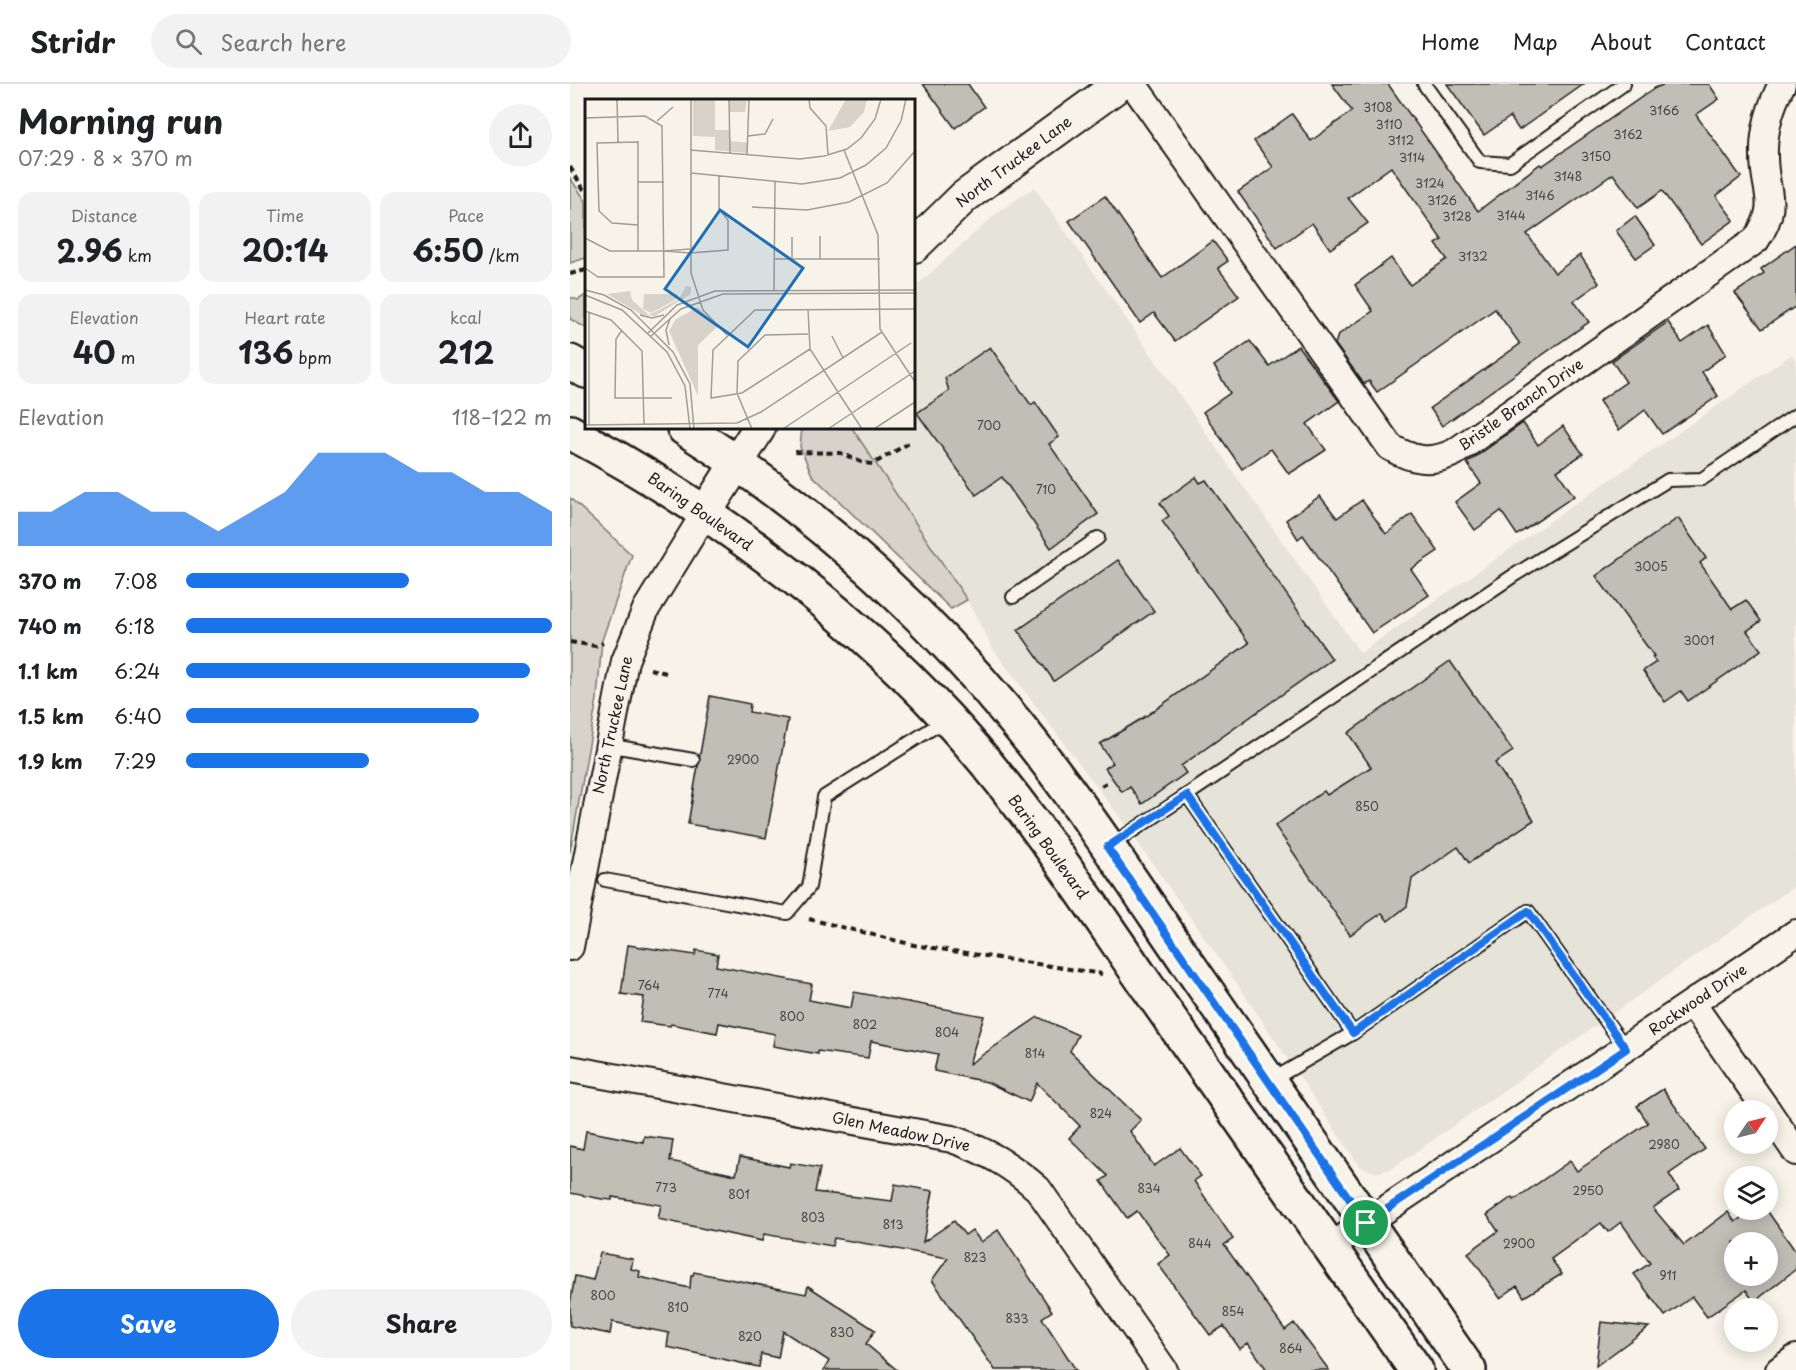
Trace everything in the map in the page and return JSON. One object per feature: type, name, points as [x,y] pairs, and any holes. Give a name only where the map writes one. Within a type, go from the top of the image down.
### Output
[{"type":"main road","points":[[570,362],[585,370]]},
{"type":"main road","points":[[686,429],[738,462],[844,548],[942,639],[1040,753],[1469,1370]]},
{"type":"main road","name":"Baring Boulevard","points":[[570,432],[666,486],[705,513],[837,614],[948,719],[1047,842],[1416,1370]]},
{"type":"street","name":"North Truckee Lane","points":[[915,245],[964,197],[1120,84]]},
{"type":"street","name":"Bristle Branch Drive","points":[[1133,84],[1390,447],[1406,456],[1425,460],[1444,458],[1455,452],[1756,240],[1767,224],[1772,204],[1764,158],[1765,129],[1772,103],[1782,84]]},
{"type":"street","name":"North Truckee Lane","points":[[570,947],[607,744],[625,661],[634,636],[646,609],[758,429]]},
{"type":"street","name":"Rockwood Drive","points":[[1330,1247],[1693,1005],[1796,933]]},
{"type":"street","points":[[1693,1005],[1760,1100]]},
{"type":"street","name":"Glen Meadow Drive","points":[[570,1069],[952,1139],[984,1150],[1013,1167],[1038,1189],[1164,1370]]},
{"type":"street","points":[[1778,1126],[1796,1152]]},
{"type":"street","points":[[1779,1370],[1796,1358]]},
{"type":"lane","points":[[1424,84],[1480,162],[1510,164],[1624,84]]},
{"type":"lane","points":[[1107,847],[1513,576],[1668,480],[1702,479],[1796,415]]},
{"type":"lane","points":[[1013,597],[1098,538]]},
{"type":"lane","points":[[605,880],[787,913],[809,887],[824,796],[948,719]]},
{"type":"lane","points":[[607,744],[693,760]]},
{"type":"lane","points":[[1187,795],[1353,1033]]},
{"type":"lane","points":[[1269,1082],[1353,1033],[1528,911],[1626,1049]]},
{"type":"path","points":[[570,167],[585,191]]},
{"type":"path","points":[[570,274],[585,270]]},
{"type":"path","points":[[795,452],[842,453],[863,463],[873,464],[911,442]]},
{"type":"path","points":[[570,642],[596,646],[603,643]]},
{"type":"path","points":[[641,667],[666,673]]},
{"type":"path","points":[[787,913],[914,945],[1106,975]]},
{"type":"shaded area","points":[[570,178],[585,200],[585,258],[570,263]]},
{"type":"shaded area","points":[[1034,187],[1360,653],[1792,354],[1796,361],[1796,885],[1393,1168],[1377,1173],[1360,1167],[1246,997],[1122,820],[993,649],[967,600],[853,429],[915,429],[915,287],[995,215]]},
{"type":"shaded area","points":[[585,296],[585,327],[570,319],[570,297],[578,300]]},
{"type":"shaded area","points":[[802,429],[853,429],[967,600],[951,609],[812,475],[800,447]]},
{"type":"shaded area","points":[[570,498],[632,555],[602,640],[597,699],[570,852]]},
{"type":"building","points":[[923,84],[968,84],[984,107],[955,128]]},
{"type":"building","points":[[1332,84],[1388,84],[1478,211],[1540,164],[1542,166],[1655,88],[1665,84],[1709,84],[1719,99],[1696,115],[1741,177],[1716,196],[1734,220],[1701,244],[1662,191],[1638,208],[1613,174],[1527,234],[1555,273],[1580,255],[1599,283],[1574,301],[1589,322],[1442,426],[1430,408],[1520,344],[1495,309],[1377,392],[1369,381],[1364,384],[1335,344],[1338,335],[1373,311],[1355,285],[1391,258],[1410,285],[1447,259],[1436,244],[1442,240],[1391,167],[1348,198],[1368,223],[1330,249],[1312,223],[1277,248],[1238,192],[1273,167],[1254,141],[1292,114],[1311,141],[1352,111]]},
{"type":"building","points":[[1447,84],[1584,84],[1519,130],[1510,117],[1484,135]]},
{"type":"building","points":[[1105,196],[1162,278],[1213,241],[1228,261],[1218,268],[1239,296],[1175,341],[1154,313],[1140,323],[1069,221]]},
{"type":"building","points":[[1635,216],[1655,245],[1636,258],[1616,231]]},
{"type":"building","points":[[1796,244],[1796,306],[1762,329],[1735,293],[1764,273],[1761,269]]},
{"type":"building","points":[[1668,322],[1682,343],[1708,325],[1726,354],[1702,372],[1718,396],[1662,434],[1645,410],[1619,430],[1599,401],[1626,382],[1612,361]]},
{"type":"building","points":[[1250,341],[1269,366],[1298,346],[1339,401],[1307,424],[1326,450],[1289,474],[1271,449],[1242,469],[1203,412],[1230,393],[1214,366]]},
{"type":"building","points":[[990,347],[1031,405],[1035,402],[1059,437],[1049,444],[1098,514],[1051,548],[1002,477],[976,495],[917,413],[949,391],[945,378]]},
{"type":"building","points":[[1523,423],[1538,445],[1563,426],[1583,454],[1557,471],[1574,496],[1517,535],[1501,511],[1475,530],[1455,502],[1481,483],[1467,463]]},
{"type":"building","points":[[1196,477],[1200,483],[1206,480],[1332,659],[1181,766],[1186,773],[1142,804],[1130,787],[1122,792],[1105,768],[1113,763],[1100,744],[1146,716],[1249,643],[1162,521],[1169,516],[1160,503]]},
{"type":"building","points":[[1320,496],[1337,518],[1362,500],[1386,534],[1412,514],[1438,551],[1411,569],[1429,595],[1372,633],[1303,535],[1298,539],[1286,520]]},
{"type":"building","points":[[1678,518],[1706,558],[1700,563],[1732,609],[1746,600],[1761,621],[1747,631],[1761,650],[1688,701],[1681,691],[1665,702],[1643,671],[1656,662],[1652,657],[1654,656],[1596,576]]},
{"type":"building","points":[[1118,560],[1154,611],[1054,681],[1018,630]]},
{"type":"building","points":[[1450,661],[1513,751],[1495,763],[1534,820],[1469,863],[1458,847],[1412,879],[1407,906],[1388,921],[1382,913],[1350,935],[1275,826],[1324,791],[1327,795],[1371,767],[1348,733]]},
{"type":"building","points":[[710,696],[750,704],[749,712],[788,719],[766,838],[688,824]]},
{"type":"building","points":[[628,945],[695,955],[696,950],[718,954],[716,966],[812,984],[809,1000],[851,1008],[854,992],[984,1016],[969,1064],[1038,1017],[1078,1035],[1070,1051],[1141,1120],[1130,1131],[1154,1166],[1180,1148],[1201,1176],[1194,1181],[1233,1239],[1224,1245],[1285,1330],[1294,1323],[1329,1370],[1267,1370],[1248,1343],[1240,1349],[1224,1326],[1210,1335],[1158,1264],[1170,1255],[1137,1211],[1127,1218],[1101,1181],[1108,1176],[1069,1138],[1080,1126],[1037,1083],[1029,1102],[987,1082],[934,1071],[938,1054],[871,1041],[868,1058],[818,1051],[818,1054],[773,1046],[775,1034],[719,1023],[717,1033],[671,1024],[670,1026],[640,1022],[644,997],[621,994]]},
{"type":"building","points":[[1663,1089],[1705,1149],[1669,1174],[1679,1190],[1653,1208],[1684,1245],[1724,1215],[1724,1220],[1735,1222],[1738,1220],[1774,1220],[1796,1252],[1796,1269],[1778,1283],[1778,1232],[1724,1232],[1724,1286],[1774,1286],[1759,1298],[1751,1298],[1746,1290],[1734,1298],[1724,1298],[1724,1305],[1707,1317],[1692,1297],[1665,1316],[1634,1274],[1650,1263],[1621,1222],[1608,1232],[1601,1223],[1551,1259],[1562,1274],[1524,1297],[1517,1286],[1500,1298],[1468,1253],[1498,1231],[1487,1215],[1512,1197],[1514,1200],[1570,1161],[1577,1171],[1648,1123],[1637,1106]]},
{"type":"building","points":[[586,1131],[643,1142],[644,1136],[673,1140],[670,1161],[736,1175],[740,1157],[789,1167],[790,1163],[820,1168],[815,1192],[892,1201],[895,1184],[933,1191],[923,1242],[954,1221],[965,1235],[972,1230],[981,1242],[998,1230],[1052,1311],[1042,1318],[1076,1370],[995,1370],[932,1280],[948,1258],[834,1238],[832,1246],[764,1234],[762,1241],[658,1219],[661,1205],[570,1193],[570,1146],[583,1149]]},
{"type":"building","points":[[600,1253],[633,1259],[631,1269],[640,1271],[639,1277],[690,1288],[691,1275],[694,1272],[806,1294],[808,1286],[875,1330],[866,1344],[897,1370],[824,1370],[829,1361],[783,1331],[778,1358],[761,1354],[759,1367],[667,1347],[669,1333],[612,1322],[610,1334],[570,1326],[570,1304],[575,1276],[593,1280]]},
{"type":"building","points":[[1601,1322],[1649,1327],[1596,1366]]},
{"type":"route","points":[[1187,795],[1353,1033],[1528,911],[1626,1049],[1366,1223],[1107,847],[1187,795]]}]
